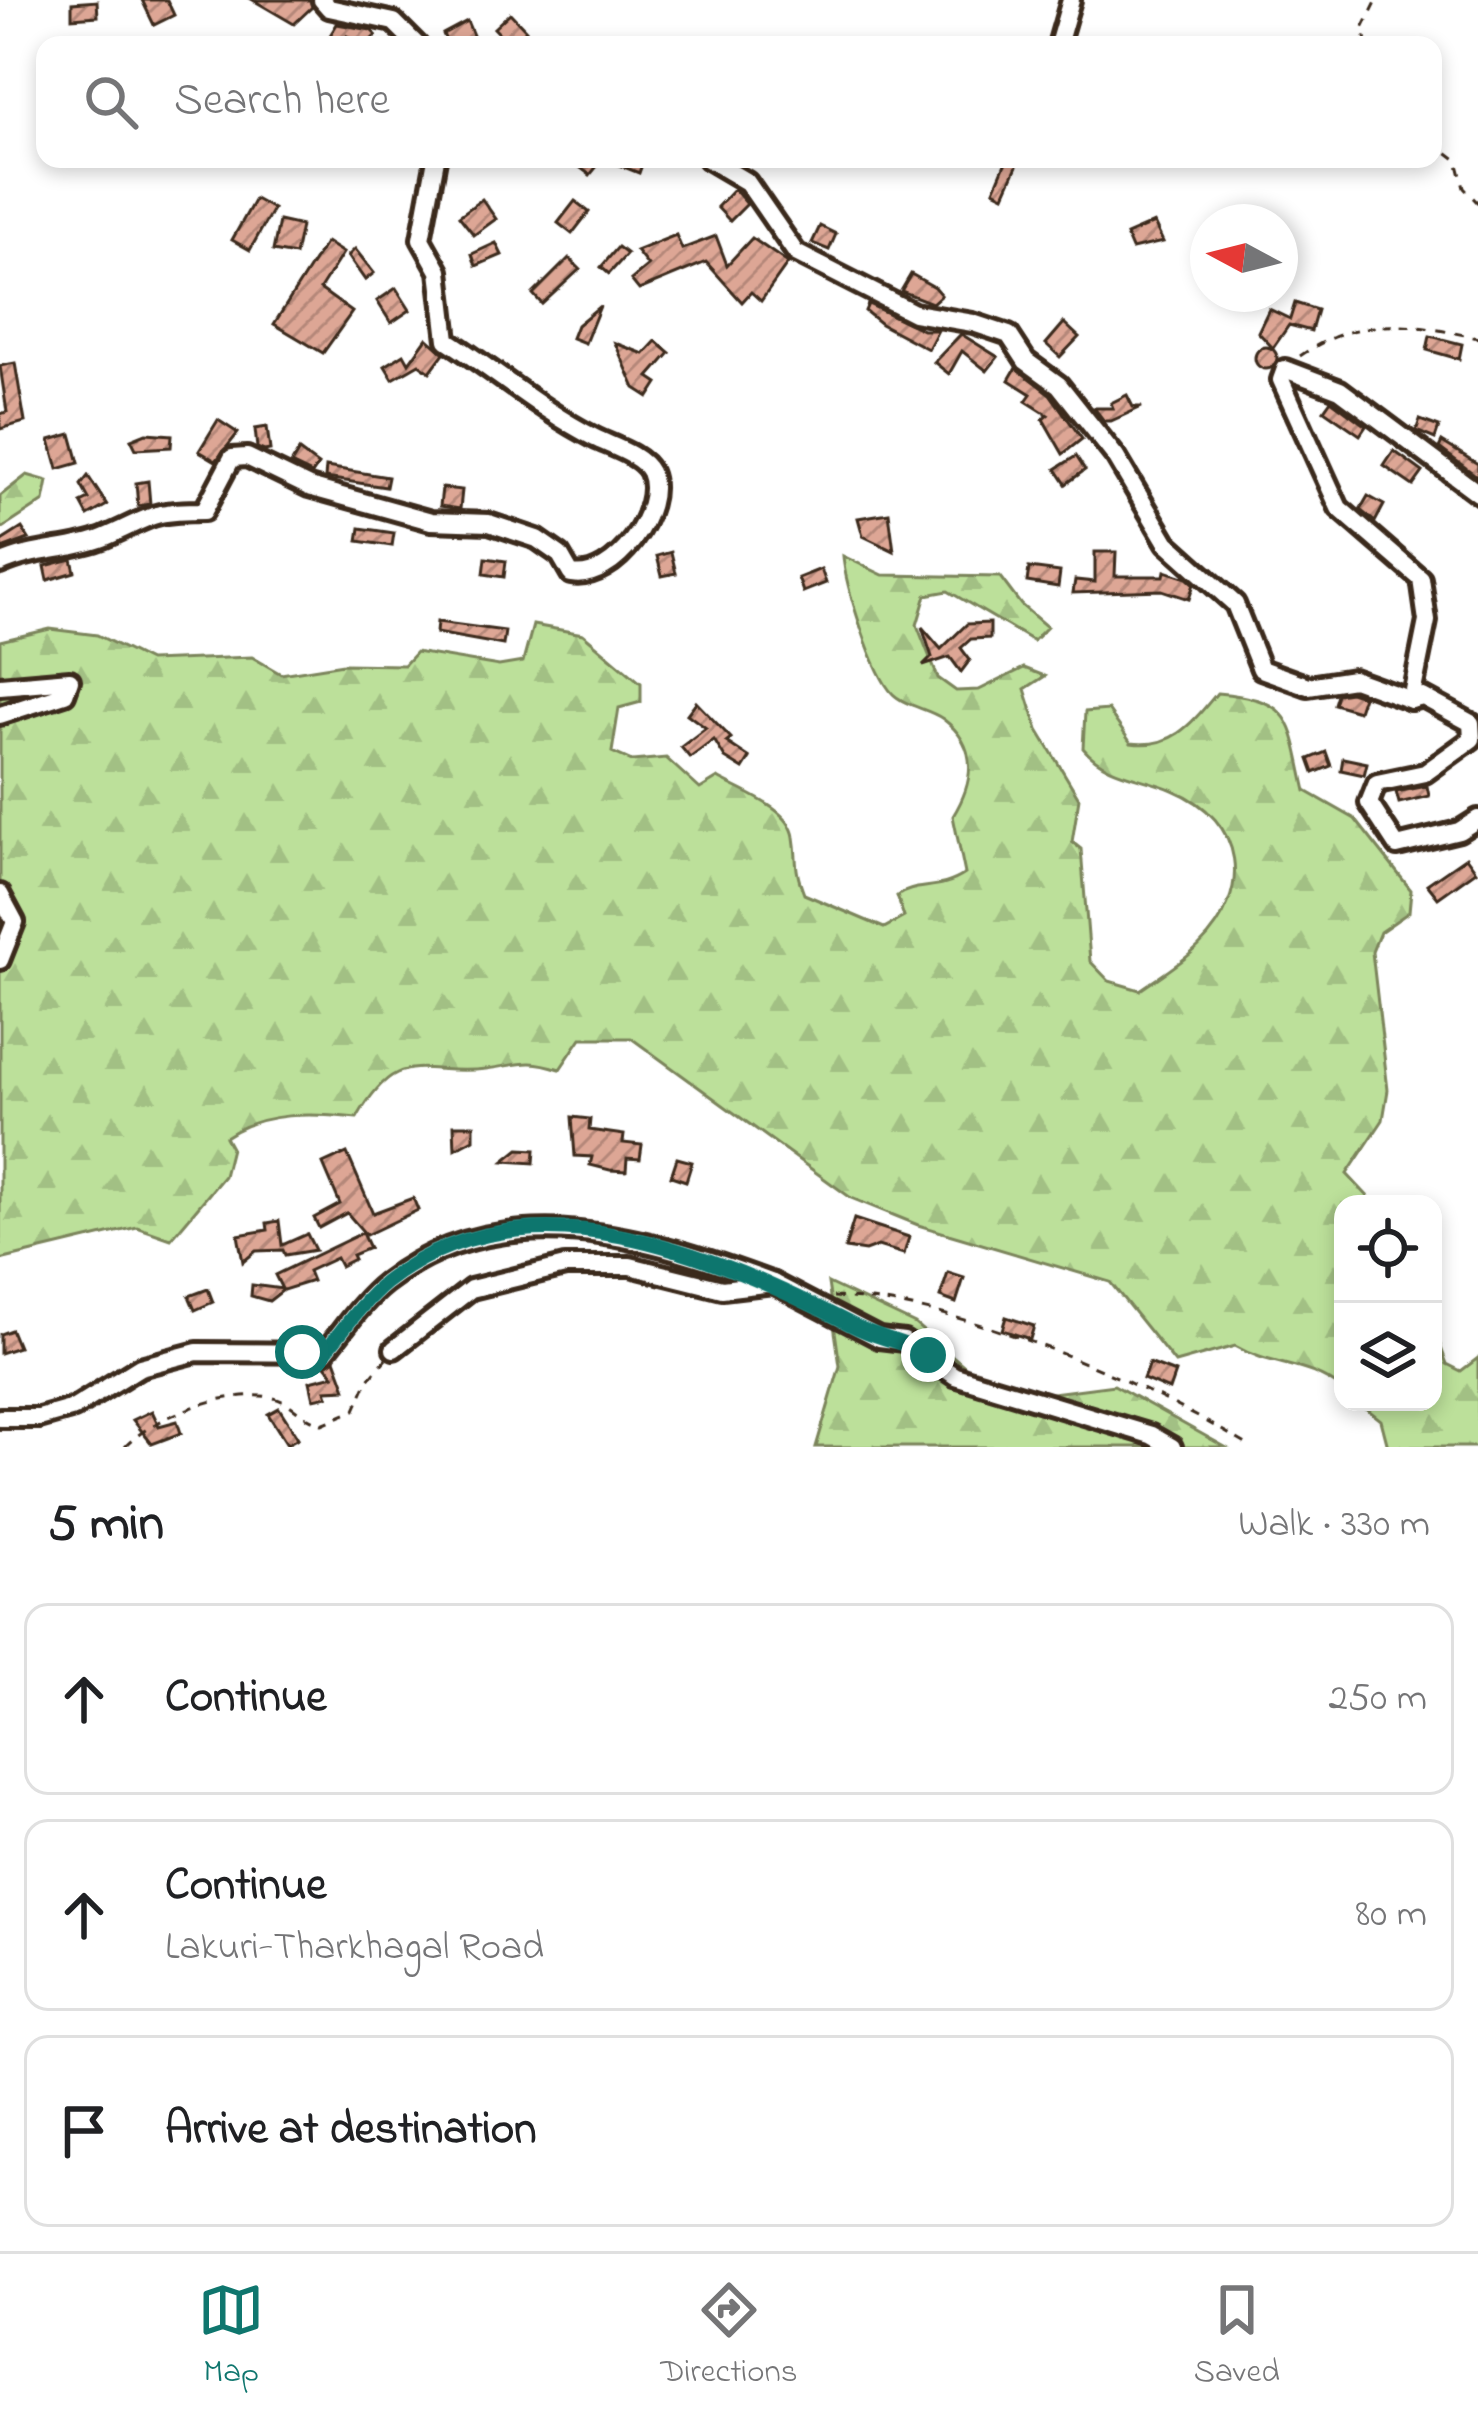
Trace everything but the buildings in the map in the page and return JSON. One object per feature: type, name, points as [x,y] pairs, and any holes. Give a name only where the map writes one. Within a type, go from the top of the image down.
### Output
[{"type":"street","points":[[322,0],[329,8],[394,22],[408,36]]},
{"type":"street","points":[[1061,36],[1071,0]]},
{"type":"street","points":[[0,564],[30,550],[100,539],[141,516],[204,511],[232,458],[248,457],[310,488],[430,521],[489,523],[537,539],[560,555],[571,574],[590,577],[608,568],[649,508],[651,475],[643,463],[565,423],[447,340],[439,271],[421,239],[434,168]]},
{"type":"street","points":[[723,168],[747,182],[796,253],[914,313],[974,323],[1009,335],[1027,362],[1059,385],[1084,423],[1116,457],[1167,543],[1235,604],[1261,669],[1308,686],[1354,679],[1412,700],[1423,697],[1471,723],[1472,739],[1425,773],[1377,783],[1369,803],[1397,846],[1459,831],[1478,819]]},
{"type":"street","points":[[1412,700],[1427,621],[1421,579],[1339,508],[1281,380],[1285,368],[1340,390],[1478,494]]},
{"type":"street","points":[[0,686],[70,680],[65,694],[0,715]]},
{"type":"street","points":[[0,894],[15,922],[0,960]]},
{"type":"street","points":[[0,1418],[39,1418],[74,1408],[140,1366],[197,1352],[324,1353],[384,1284],[482,1237],[572,1229],[613,1233],[773,1282],[880,1338],[904,1341],[955,1376],[1150,1435],[1172,1447]]},
{"type":"street","points":[[394,1349],[471,1289],[566,1266],[630,1266],[722,1289],[773,1282]]},
{"type":"path","points":[[1364,36],[1377,0]]},
{"type":"path","points":[[1442,149],[1457,160],[1464,188],[1478,203]]},
{"type":"path","points":[[1285,368],[1357,326],[1387,322],[1478,338]]},
{"type":"path","points":[[798,1296],[872,1298],[1038,1345],[1198,1415],[1252,1447]]},
{"type":"path","points":[[124,1447],[143,1427],[162,1418],[267,1396],[289,1402],[299,1417],[322,1424],[355,1410],[368,1380],[394,1349]]},
{"type":"green space","points":[[27,475],[48,481],[44,501],[0,530],[0,496]]},
{"type":"green space","points":[[843,556],[883,575],[1000,577],[1021,605],[1047,627],[1033,641],[948,591],[926,595],[917,625],[938,678],[956,691],[979,690],[1024,668],[1045,676],[1025,689],[1038,730],[1079,798],[1072,842],[1081,849],[1090,961],[1109,981],[1140,990],[1199,946],[1228,903],[1234,859],[1215,819],[1197,803],[1092,757],[1083,748],[1085,712],[1108,710],[1131,743],[1146,744],[1180,732],[1217,693],[1262,701],[1285,718],[1292,731],[1306,791],[1355,819],[1411,890],[1409,912],[1380,932],[1372,952],[1388,1090],[1383,1120],[1347,1174],[1367,1195],[1334,1195],[1334,1384],[1235,1346],[1175,1363],[1110,1282],[918,1225],[851,1198],[631,1038],[581,1038],[560,1069],[530,1063],[399,1072],[372,1095],[357,1118],[305,1115],[255,1122],[225,1137],[231,1148],[224,1176],[171,1239],[137,1227],[0,1260],[0,641],[50,629],[97,635],[149,661],[252,657],[281,674],[343,664],[404,665],[416,652],[499,666],[523,662],[533,625],[583,634],[641,683],[641,702],[619,708],[612,752],[632,761],[666,758],[700,789],[718,778],[763,801],[790,827],[804,894],[884,928],[904,917],[897,896],[965,874],[953,816],[969,777],[968,753],[955,730],[898,698],[885,684],[849,587]]},
{"type":"green space","points":[[828,1283],[915,1324],[969,1370],[1045,1394],[1114,1385],[1225,1447],[816,1447],[840,1366]]},
{"type":"green space","points":[[1442,1350],[1447,1364],[1461,1371],[1478,1358],[1478,1447],[1388,1447],[1381,1420],[1370,1411],[1442,1411]]},
{"type":"route","points":[[302,1352],[324,1353],[384,1284],[425,1261],[482,1237],[572,1229],[636,1237],[773,1282],[853,1326],[880,1338],[904,1341],[928,1355]]}]
